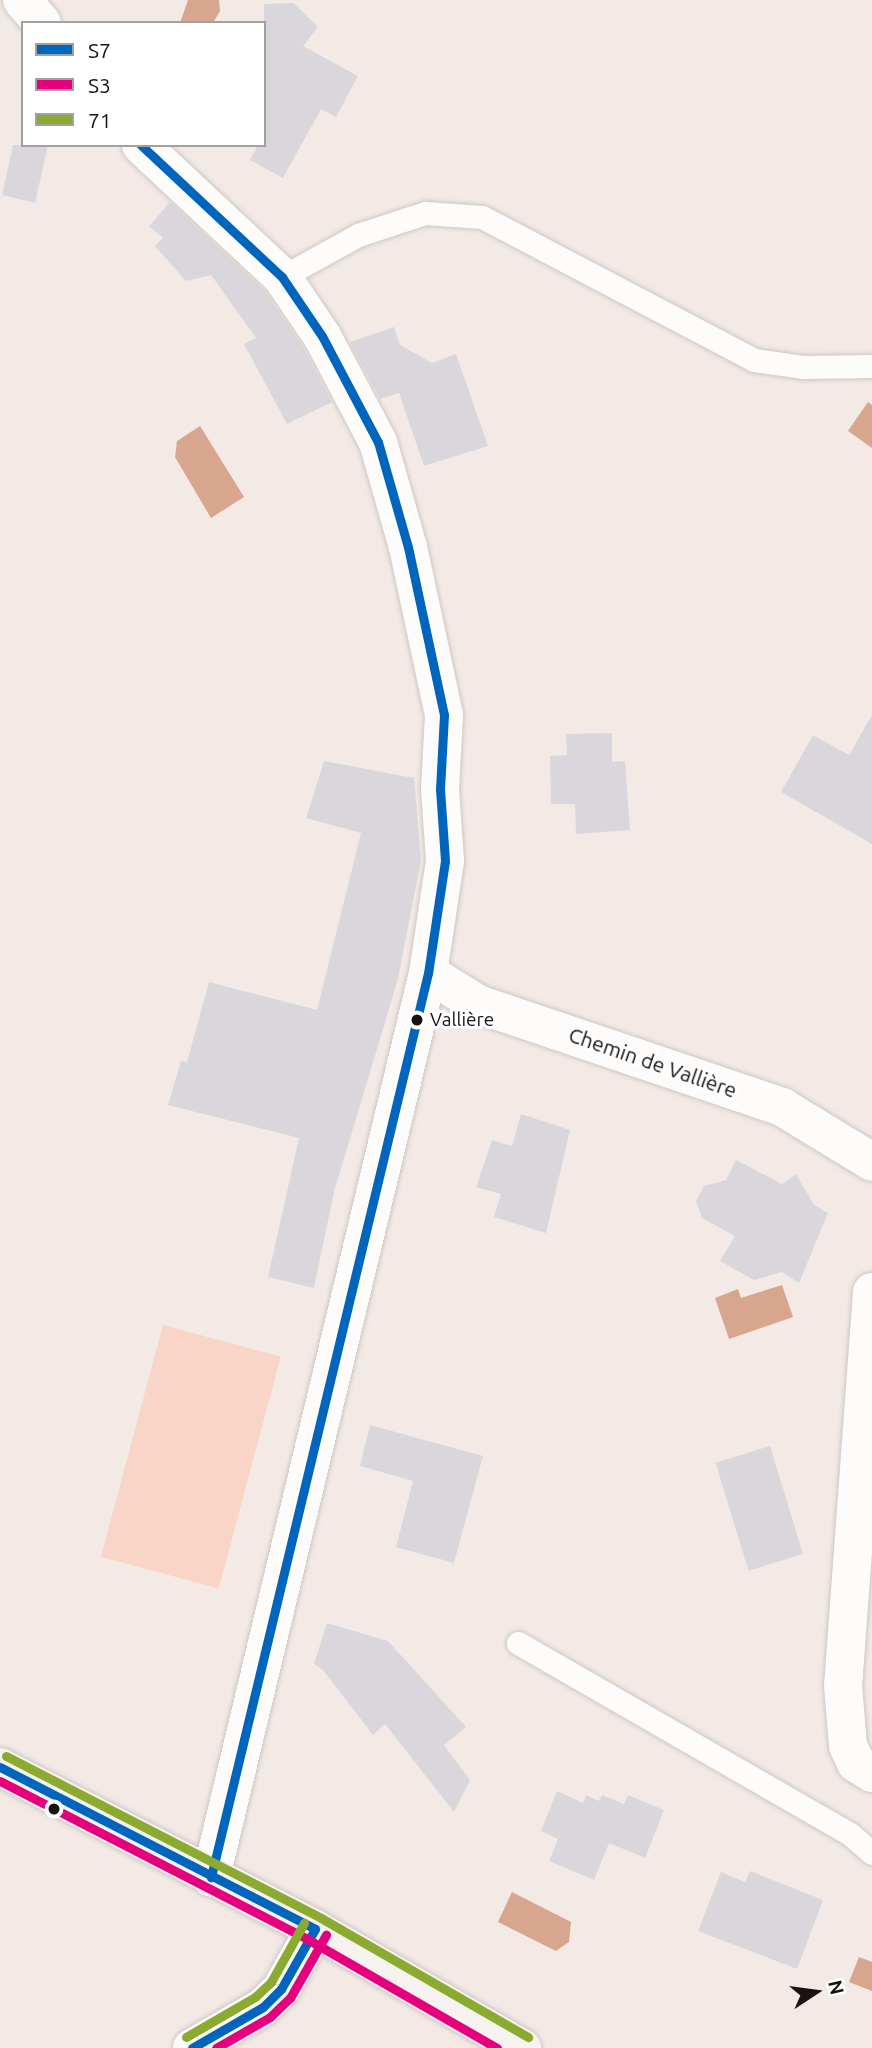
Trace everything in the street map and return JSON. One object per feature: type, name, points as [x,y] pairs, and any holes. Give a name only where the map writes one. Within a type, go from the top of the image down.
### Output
[{"type":"main road","points":[[0,1768],[315,1929],[522,2048]]},
{"type":"street","points":[[22,0],[39,21]]},
{"type":"street","points":[[143,147],[282,277],[322,336],[378,442],[408,547],[444,715],[440,789],[445,861],[428,973],[211,1877]]},
{"type":"street","name":"Chemin de Vallière","points":[[428,973],[478,1004],[782,1107],[872,1162]]},
{"type":"street","points":[[872,1292],[843,1685],[848,1746],[856,1763],[872,1773]]},
{"type":"street","points":[[192,2048],[263,2007],[281,1989],[315,1929]]},
{"type":"lane","points":[[282,277],[358,235],[425,213],[482,217],[754,360],[803,367],[872,366]]},
{"type":"lane","points":[[517,1643],[850,1834],[872,1853]]},
{"type":"shaded area","points":[[188,0],[219,0],[220,11],[214,21],[181,21]]},
{"type":"shaded area","points":[[868,402],[872,405],[872,448],[848,431]]},
{"type":"shaded area","points":[[200,426],[244,497],[211,518],[175,457],[177,441]]},
{"type":"shaded area","points":[[782,1285],[793,1317],[729,1339],[715,1298],[738,1289],[741,1298]]},
{"type":"shaded area","points":[[163,1325],[281,1357],[219,1588],[101,1557]]},
{"type":"shaded area","points":[[512,1892],[571,1922],[569,1942],[556,1951],[498,1922]]},
{"type":"shaded area","points":[[859,1957],[872,1962],[872,1991],[849,1982]]},
{"type":"building","points":[[294,3],[318,27],[303,46],[358,76],[336,117],[321,109],[283,178],[250,160],[257,147],[266,147],[264,4]]},
{"type":"building","points":[[13,145],[48,147],[35,203],[2,195]]},
{"type":"building","points":[[170,202],[265,291],[303,347],[332,402],[287,424],[244,344],[256,338],[211,275],[186,281],[155,246],[163,238],[149,226]]},
{"type":"building","points":[[394,327],[400,345],[432,363],[456,354],[488,446],[424,466],[399,393],[380,399],[350,342]]},
{"type":"building","points":[[872,715],[872,844],[781,792],[813,735],[849,755]]},
{"type":"building","points":[[612,733],[612,762],[625,761],[630,830],[576,834],[575,804],[551,804],[550,756],[567,755],[566,734]]},
{"type":"building","points":[[324,761],[414,778],[421,860],[398,979],[334,1192],[314,1288],[268,1277],[299,1138],[168,1105],[181,1061],[187,1062],[209,982],[317,1010],[361,833],[306,818]]},
{"type":"building","points":[[521,1114],[570,1130],[546,1233],[494,1217],[501,1194],[476,1187],[492,1140],[512,1146]]},
{"type":"building","points":[[736,1160],[782,1184],[796,1174],[814,1205],[828,1213],[799,1283],[782,1272],[754,1280],[720,1261],[735,1236],[702,1218],[696,1201],[704,1186],[726,1180]]},
{"type":"building","points":[[370,1425],[483,1456],[454,1563],[396,1547],[413,1481],[360,1466]]},
{"type":"building","points":[[770,1446],[803,1554],[749,1571],[715,1463]]},
{"type":"building","points":[[327,1623],[388,1641],[466,1727],[444,1745],[470,1780],[454,1812],[385,1724],[373,1735],[323,1670],[314,1664]]},
{"type":"building","points":[[557,1791],[583,1803],[586,1795],[599,1801],[602,1795],[624,1804],[628,1795],[664,1810],[645,1858],[609,1843],[594,1880],[549,1861],[558,1839],[541,1831]]},
{"type":"building","points":[[750,1871],[823,1900],[797,1969],[698,1931],[721,1872],[745,1882]]},
{"type":"transit line","name":"S7","points":[[143,147],[282,277],[322,336],[378,442],[408,547],[444,715],[440,789],[445,861],[428,973],[211,1877]]},
{"type":"transit line","name":"71","points":[[6,1756],[321,1918],[528,2037]]},
{"type":"transit line","name":"S7","points":[[0,1767],[315,1929],[281,1989],[263,2007],[192,2048]]},
{"type":"transit line","name":"S3","points":[[0,1781],[309,1940],[497,2048]]},
{"type":"transit line","name":"71","points":[[186,2037],[255,1997],[271,1982],[304,1923]]},
{"type":"transit line","name":"S3","points":[[216,2048],[270,2017],[290,1998],[326,1935]]},
{"type":"place","name":"Vallière","points":[[417,1020]]}]
